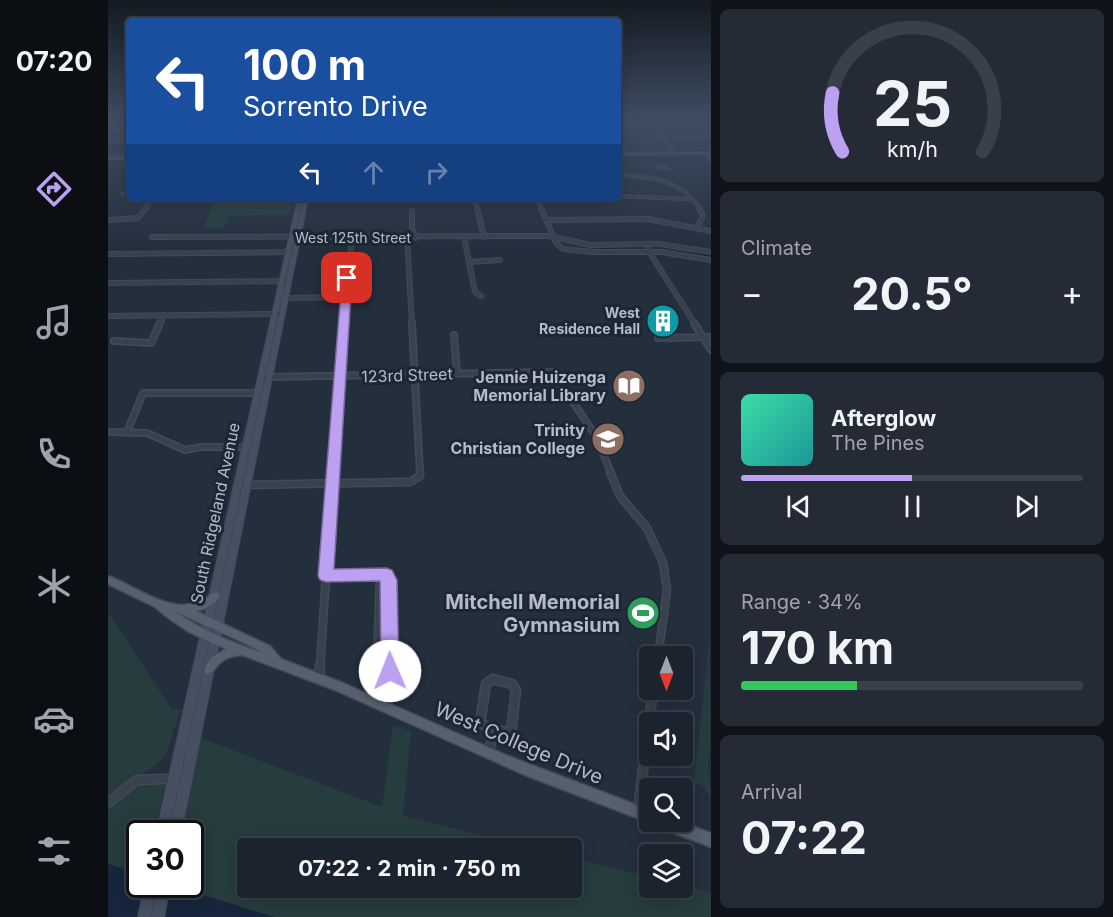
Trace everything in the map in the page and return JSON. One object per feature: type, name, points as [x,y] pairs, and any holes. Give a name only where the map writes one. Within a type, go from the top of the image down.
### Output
[{"type":"main road","name":"South Ridgeland Avenue","points":[[176,820],[181,777],[211,635],[248,485],[270,377],[282,281],[299,201]]},
{"type":"main road","name":"South Ridgeland Avenue","points":[[214,624],[215,596],[245,447],[278,314],[286,297],[305,201]]},
{"type":"main road","name":"West College Drive","points":[[108,580],[159,604],[181,609],[214,624],[266,649],[276,660]]},
{"type":"main road","points":[[181,609],[205,605],[215,596]]},
{"type":"main road","name":"West College Drive","points":[[159,604],[173,617],[259,657],[276,660],[381,704],[488,753],[639,813]]},
{"type":"main road","name":"South Ridgeland Avenue","points":[[167,820],[181,777],[209,669],[211,635]]},
{"type":"main road","points":[[209,669],[216,657],[225,652],[243,650]]},
{"type":"main road","points":[[690,832],[711,840]]},
{"type":"main road","points":[[144,917],[148,898]]},
{"type":"main road","points":[[158,917],[162,898]]},
{"type":"street","points":[[656,178],[664,169]]},
{"type":"street","points":[[621,175],[656,178],[679,187],[703,216],[697,228]]},
{"type":"street","points":[[621,196],[692,200]]},
{"type":"street","points":[[108,220],[132,220],[141,216],[151,201]]},
{"type":"street","points":[[475,201],[484,237]]},
{"type":"street","points":[[538,201],[559,247],[579,252],[673,253],[711,260]]},
{"type":"street","points":[[412,211],[412,228],[416,238]]},
{"type":"street","points":[[547,220],[648,219],[711,231]]},
{"type":"street","name":"West 125th Street","points":[[152,237],[554,237]]},
{"type":"street","points":[[237,485],[410,482],[420,476],[407,237]]},
{"type":"street","points":[[464,237],[476,292],[482,296]]},
{"type":"street","points":[[554,237],[568,242],[588,244],[644,243],[711,252]]},
{"type":"street","points":[[319,678],[345,297],[352,238]]},
{"type":"street","points":[[559,247],[562,243],[568,242]]},
{"type":"street","points":[[644,243],[711,350]]},
{"type":"street","points":[[108,254],[295,252]]},
{"type":"street","points":[[469,262],[500,260]]},
{"type":"street","points":[[108,283],[289,281]]},
{"type":"street","points":[[286,297],[345,297]]},
{"type":"street","points":[[108,316],[278,314]]},
{"type":"street","points":[[114,341],[151,343],[164,315]]},
{"type":"street","points":[[454,335],[457,373]]},
{"type":"street","points":[[658,338],[711,337]]},
{"type":"street","name":"123rd Street","points":[[261,377],[553,372],[597,438],[620,496],[647,528],[656,544],[663,563],[667,590],[659,646]]},
{"type":"street","points":[[128,432],[143,393],[257,393]]},
{"type":"street","points":[[108,432],[147,433],[185,450],[201,447],[245,447]]},
{"type":"street","points":[[326,576],[386,575],[388,580],[390,689],[381,704]]},
{"type":"street","points":[[380,576],[381,704]]},
{"type":"street","points":[[379,616],[389,616]]},
{"type":"street","points":[[493,679],[512,684],[516,690],[511,733],[495,730],[480,723],[486,684],[493,679]]},
{"type":"street","points":[[647,778],[652,700]]},
{"type":"street","points":[[488,753],[495,730]]},
{"type":"street","points":[[108,803],[137,780],[181,777]]},
{"type":"green space","points":[[215,201],[294,201],[291,215],[229,216],[224,228],[203,228]]},
{"type":"green space","points":[[108,612],[172,710],[182,710],[170,744],[159,762],[108,798]]},
{"type":"green space","points":[[709,642],[711,733],[708,763],[711,798],[703,786],[694,782]]},
{"type":"green space","points":[[393,725],[411,731],[403,816],[492,838],[237,838],[237,898],[582,898],[582,860],[639,875],[639,898],[693,898],[693,888],[711,892],[711,917],[274,917],[204,896],[204,820],[186,820],[201,738],[382,807]]},
{"type":"green space","points":[[167,779],[157,820],[126,820],[126,869],[108,864],[108,807],[136,786]]},
{"type":"water","points":[[108,864],[126,869],[126,898],[204,898],[204,895],[274,917],[108,917]]},
{"type":"waterway","points":[[602,248],[643,247]]},
{"type":"waterway","points":[[651,247],[676,248],[711,256]]},
{"type":"place","name":"West Residence Hall","points":[[663,321]]},
{"type":"place","name":"Jennie Huizenga Memorial Library","points":[[629,386]]},
{"type":"place","name":"Trinity Christian College","points":[[608,439]]},
{"type":"place","name":"Mitchell Memorial Gymnasium","points":[[643,613]]},
{"type":"route","points":[[347,278],[326,576],[386,575],[390,671]]}]
